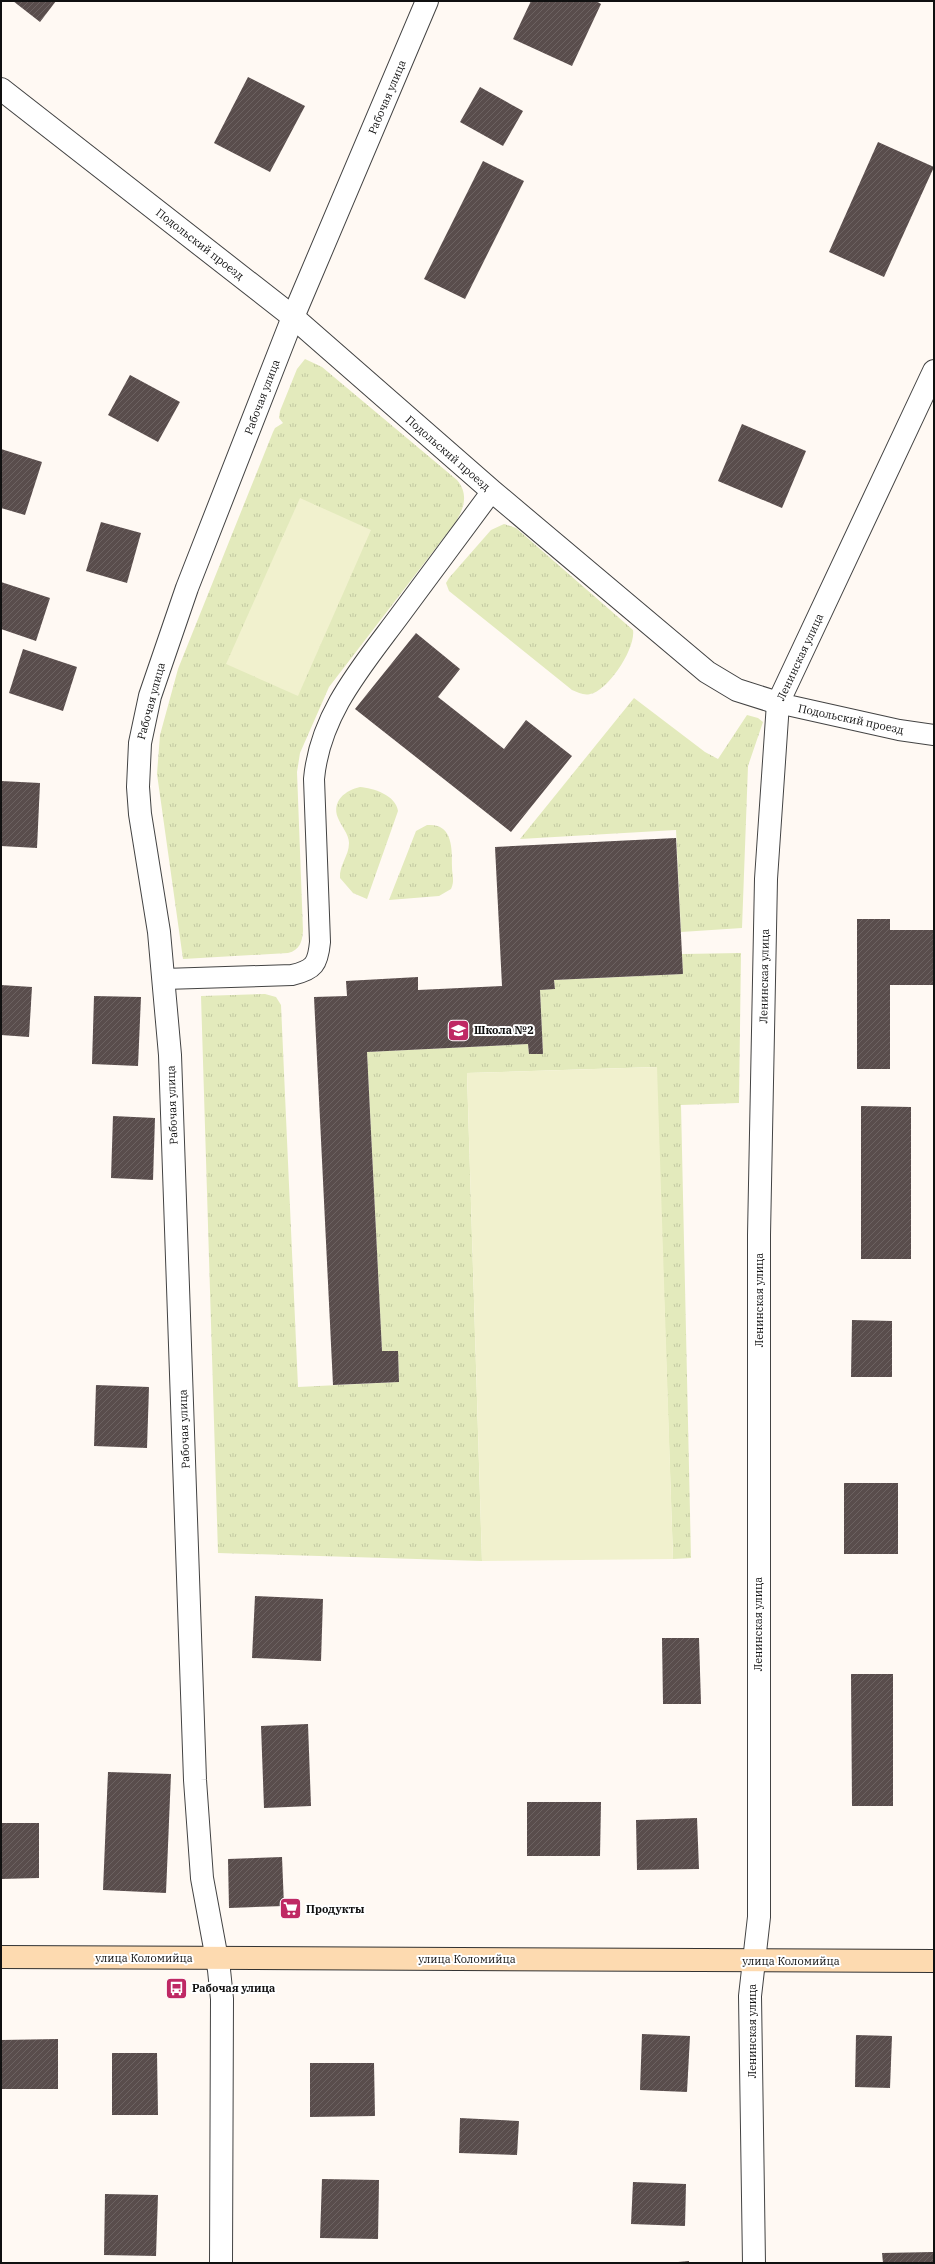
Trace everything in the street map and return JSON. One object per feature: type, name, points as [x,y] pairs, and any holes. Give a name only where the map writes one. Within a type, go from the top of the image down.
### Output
[{"type":"main road","name":"улица Коломийца","points":[[1,1958],[934,1961]]},
{"type":"street","name":"Рабочая улица","points":[[220,2263],[222,1999],[217,1958],[202,1878],[195,1780],[171,1077],[159,932],[140,814],[138,787],[140,743],[150,696],[171,631],[293,317],[427,1]]},
{"type":"street","name":"Подольский проезд","points":[[1,89],[293,317],[492,491],[707,672],[737,690],[778,703]]},
{"type":"street","name":"Ленинская улица","points":[[754,2263],[750,1996],[759,1917],[759,1243],[767,838],[778,703],[934,371]]},
{"type":"lane","points":[[164,979],[292,975],[311,968],[316,961],[320,942],[314,779],[316,763],[327,727],[348,685],[492,491]]},
{"type":"lane","name":"Подольский проезд","points":[[778,703],[899,730],[934,735]]},
{"type":"green space","points":[[305,359],[322,367],[457,480],[463,491],[463,507],[455,523],[329,687],[300,753],[297,772],[303,931],[300,945],[292,952],[288,953],[183,959],[157,774],[160,735],[178,669],[273,432],[275,428],[283,423],[279,418],[280,411],[297,369]]},
{"type":"green space","points":[[300,498],[371,530],[298,696],[226,664]]},
{"type":"green space","points":[[504,524],[516,528],[633,630],[633,638],[630,647],[619,668],[605,685],[597,691],[590,694],[581,694],[572,690],[449,591],[446,583],[449,578],[491,530]]},
{"type":"green space","points":[[634,698],[705,752],[718,759],[747,715],[758,718],[763,722],[748,766],[742,928],[681,932],[676,830],[520,839]]},
{"type":"green space","points":[[360,787],[383,793],[393,801],[398,811],[367,899],[353,893],[340,878],[341,869],[349,848],[349,840],[338,818],[336,812],[337,806],[341,797],[355,788]]},
{"type":"green space","points":[[427,825],[436,825],[442,828],[449,838],[452,852],[453,883],[451,889],[439,896],[389,900],[416,831]]},
{"type":"green space","points":[[741,953],[739,1103],[681,1105],[691,1558],[673,1559],[656,1067],[467,1073],[482,1561],[218,1553],[201,996],[265,994],[276,997],[281,1005],[298,1387],[399,1382],[398,1351],[382,1351],[367,1052],[528,1044],[529,1054],[543,1054],[540,990],[555,989],[554,980],[683,974],[682,954]]},
{"type":"green space","points":[[657,1067],[673,1559],[482,1561],[467,1073]]},
{"type":"building","points":[[13,1],[56,1],[40,22]]},
{"type":"building","points":[[531,1],[596,1],[601,4],[572,66],[513,39]]},
{"type":"building","points":[[248,77],[305,106],[270,172],[214,143]]},
{"type":"building","points":[[480,87],[523,111],[503,146],[460,122]]},
{"type":"building","points":[[878,142],[934,167],[884,277],[829,252]]},
{"type":"building","points":[[483,161],[524,181],[465,299],[424,279]]},
{"type":"building","points":[[130,375],[180,402],[158,442],[108,415]]},
{"type":"building","points":[[742,424],[806,451],[782,508],[718,481]]},
{"type":"building","points":[[1,449],[42,462],[25,515],[1,508]]},
{"type":"building","points":[[101,522],[141,533],[127,583],[86,571]]},
{"type":"building","points":[[1,582],[50,598],[36,641],[1,629]]},
{"type":"building","points":[[416,633],[460,669],[438,697],[504,749],[526,720],[572,756],[511,832],[355,709]]},
{"type":"building","points":[[23,649],[77,667],[63,711],[9,693]]},
{"type":"building","points":[[1,781],[40,783],[37,848],[1,846]]},
{"type":"building","points":[[676,838],[683,974],[554,980],[555,989],[540,990],[543,1054],[529,1054],[528,1044],[367,1052],[382,1351],[398,1351],[399,1382],[333,1385],[314,997],[347,996],[346,981],[418,977],[418,990],[502,986],[495,847]]},
{"type":"building","points":[[857,919],[890,919],[890,930],[934,930],[934,985],[890,985],[890,1069],[857,1069]]},
{"type":"building","points":[[1,985],[32,987],[29,1037],[1,1035]]},
{"type":"building","points":[[94,996],[141,997],[138,1066],[92,1064]]},
{"type":"building","points":[[861,1106],[911,1107],[911,1259],[861,1259]]},
{"type":"building","points":[[113,1116],[155,1118],[153,1180],[111,1178]]},
{"type":"building","points":[[852,1320],[892,1321],[892,1377],[851,1377]]},
{"type":"building","points":[[96,1385],[149,1387],[147,1448],[94,1446]]},
{"type":"building","points":[[844,1483],[898,1483],[898,1554],[844,1554]]},
{"type":"building","points":[[255,1596],[323,1599],[321,1661],[252,1658]]},
{"type":"building","points":[[662,1638],[699,1638],[701,1704],[663,1704]]},
{"type":"building","points":[[851,1674],[893,1674],[893,1806],[852,1806]]},
{"type":"building","points":[[308,1724],[311,1806],[264,1808],[261,1726]]},
{"type":"building","points":[[108,1772],[171,1774],[166,1893],[103,1890]]},
{"type":"building","points":[[527,1802],[601,1802],[600,1856],[527,1856]]},
{"type":"building","points":[[697,1818],[699,1869],[637,1870],[636,1820]]},
{"type":"building","points":[[1,1823],[39,1823],[39,1878],[1,1879]]},
{"type":"building","points":[[282,1857],[284,1906],[229,1908],[228,1859]]},
{"type":"building","points":[[642,2034],[690,2036],[687,2092],[640,2090]]},
{"type":"building","points":[[856,2035],[892,2036],[890,2088],[855,2087]]},
{"type":"building","points":[[58,2039],[58,2089],[1,2089],[1,2040]]},
{"type":"building","points":[[112,2053],[157,2053],[158,2115],[112,2115]]},
{"type":"building","points":[[310,2063],[374,2063],[375,2116],[310,2117]]},
{"type":"building","points":[[460,2118],[519,2121],[517,2155],[459,2153]]},
{"type":"building","points":[[322,2179],[379,2180],[378,2239],[320,2238]]},
{"type":"building","points":[[633,2182],[686,2184],[685,2226],[631,2224]]},
{"type":"building","points":[[105,2194],[158,2195],[156,2256],[104,2255]]},
{"type":"building","points":[[933,2252],[934,2263],[883,2263],[882,2253]]},
{"type":"building","points":[[689,2261],[689,2263],[678,2263],[678,2262]]},
{"type":"place","name":"Школа №2","points":[[459,1030]]},
{"type":"place","name":"Продукты","points":[[290,1909]]},
{"type":"place","name":"Рабочая улица","points":[[176,1988]]}]
